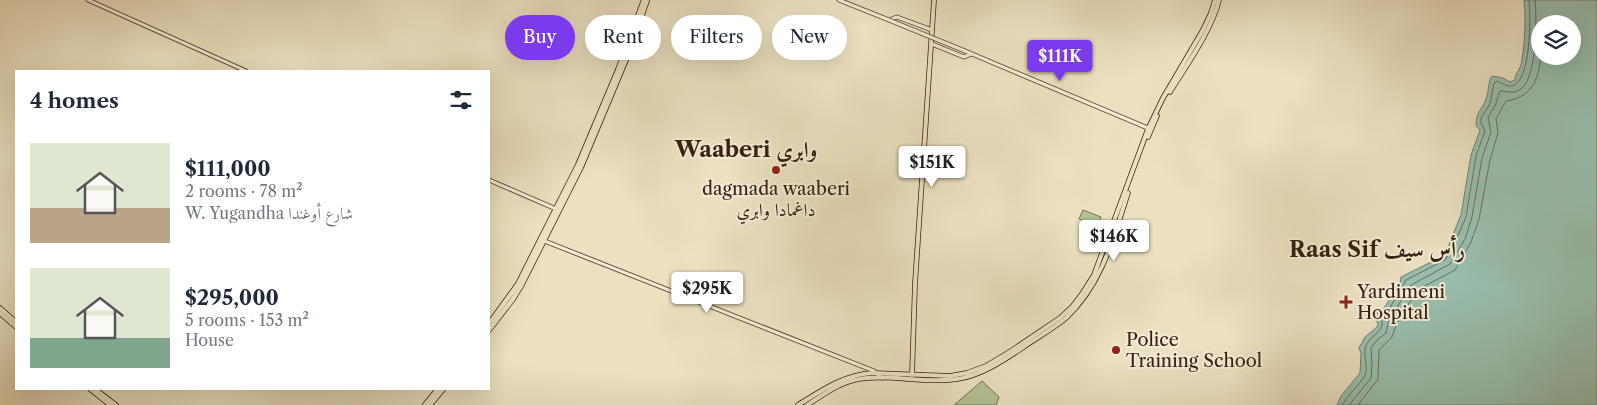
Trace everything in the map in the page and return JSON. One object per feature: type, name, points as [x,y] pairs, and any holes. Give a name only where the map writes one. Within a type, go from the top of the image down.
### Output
[{"type":"highway","points":[[619,70],[644,0]]},
{"type":"highway","points":[[490,329],[518,292],[543,240],[641,21],[648,0]]},
{"type":"highway","points":[[490,323],[518,284],[543,240]]},
{"type":"highway","points":[[425,405],[437,390]]},
{"type":"highway","points":[[430,405],[442,390]]},
{"type":"main road","points":[[912,375],[915,284],[934,0]]},
{"type":"main road","points":[[807,405],[854,380],[880,376],[956,376],[986,366],[1060,318],[1088,285],[1097,268],[1163,98],[1203,30],[1211,13],[1214,0]]},
{"type":"main road","points":[[798,405],[842,380],[859,374],[872,373],[880,376],[949,380],[966,376],[1004,360],[1065,318],[1083,300],[1094,283],[1115,233],[1150,129],[1164,101],[1209,24],[1217,9],[1219,0]]},
{"type":"main road","points":[[0,308],[15,321]]},
{"type":"main road","points":[[0,313],[15,326]]},
{"type":"main road","points":[[91,390],[110,405]]},
{"type":"main road","points":[[96,390],[116,405]]},
{"type":"street","points":[[88,0],[244,70]]},
{"type":"street","points":[[839,0],[1150,129]]},
{"type":"street","points":[[890,20],[897,18],[933,30]]},
{"type":"street","points":[[932,44],[964,57],[971,54]]},
{"type":"street","points":[[490,180],[557,210]]},
{"type":"street","points":[[543,240],[774,330],[880,376]]},
{"type":"shaded area","points":[[1083,210],[1101,217],[1098,226],[1079,219]]},
{"type":"shaded area","points":[[982,381],[999,397],[996,405],[954,405]]},
{"type":"water","points":[[1524,0],[1597,0],[1597,405],[1337,405],[1341,396],[1360,373],[1361,353],[1359,348],[1365,337],[1377,327],[1378,324],[1375,317],[1384,308],[1400,283],[1401,277],[1443,256],[1448,247],[1461,215],[1471,155],[1480,130],[1476,126],[1477,116],[1486,100],[1492,76],[1503,78],[1510,82],[1515,80],[1521,65],[1525,24]]},
{"type":"place","name":"dagmada waaberi داغمادا وابري","points":[[776,170]]},
{"type":"place","name":"Yardimeni Hospital","points":[[1346,302]]},
{"type":"place","name":"Police Training School","points":[[1116,350]]},
{"type":"district","name":"Waaberi وابري","points":[[746,149]]},
{"type":"district","name":"Raas Sif رأس سيف","points":[[1377,249]]}]
